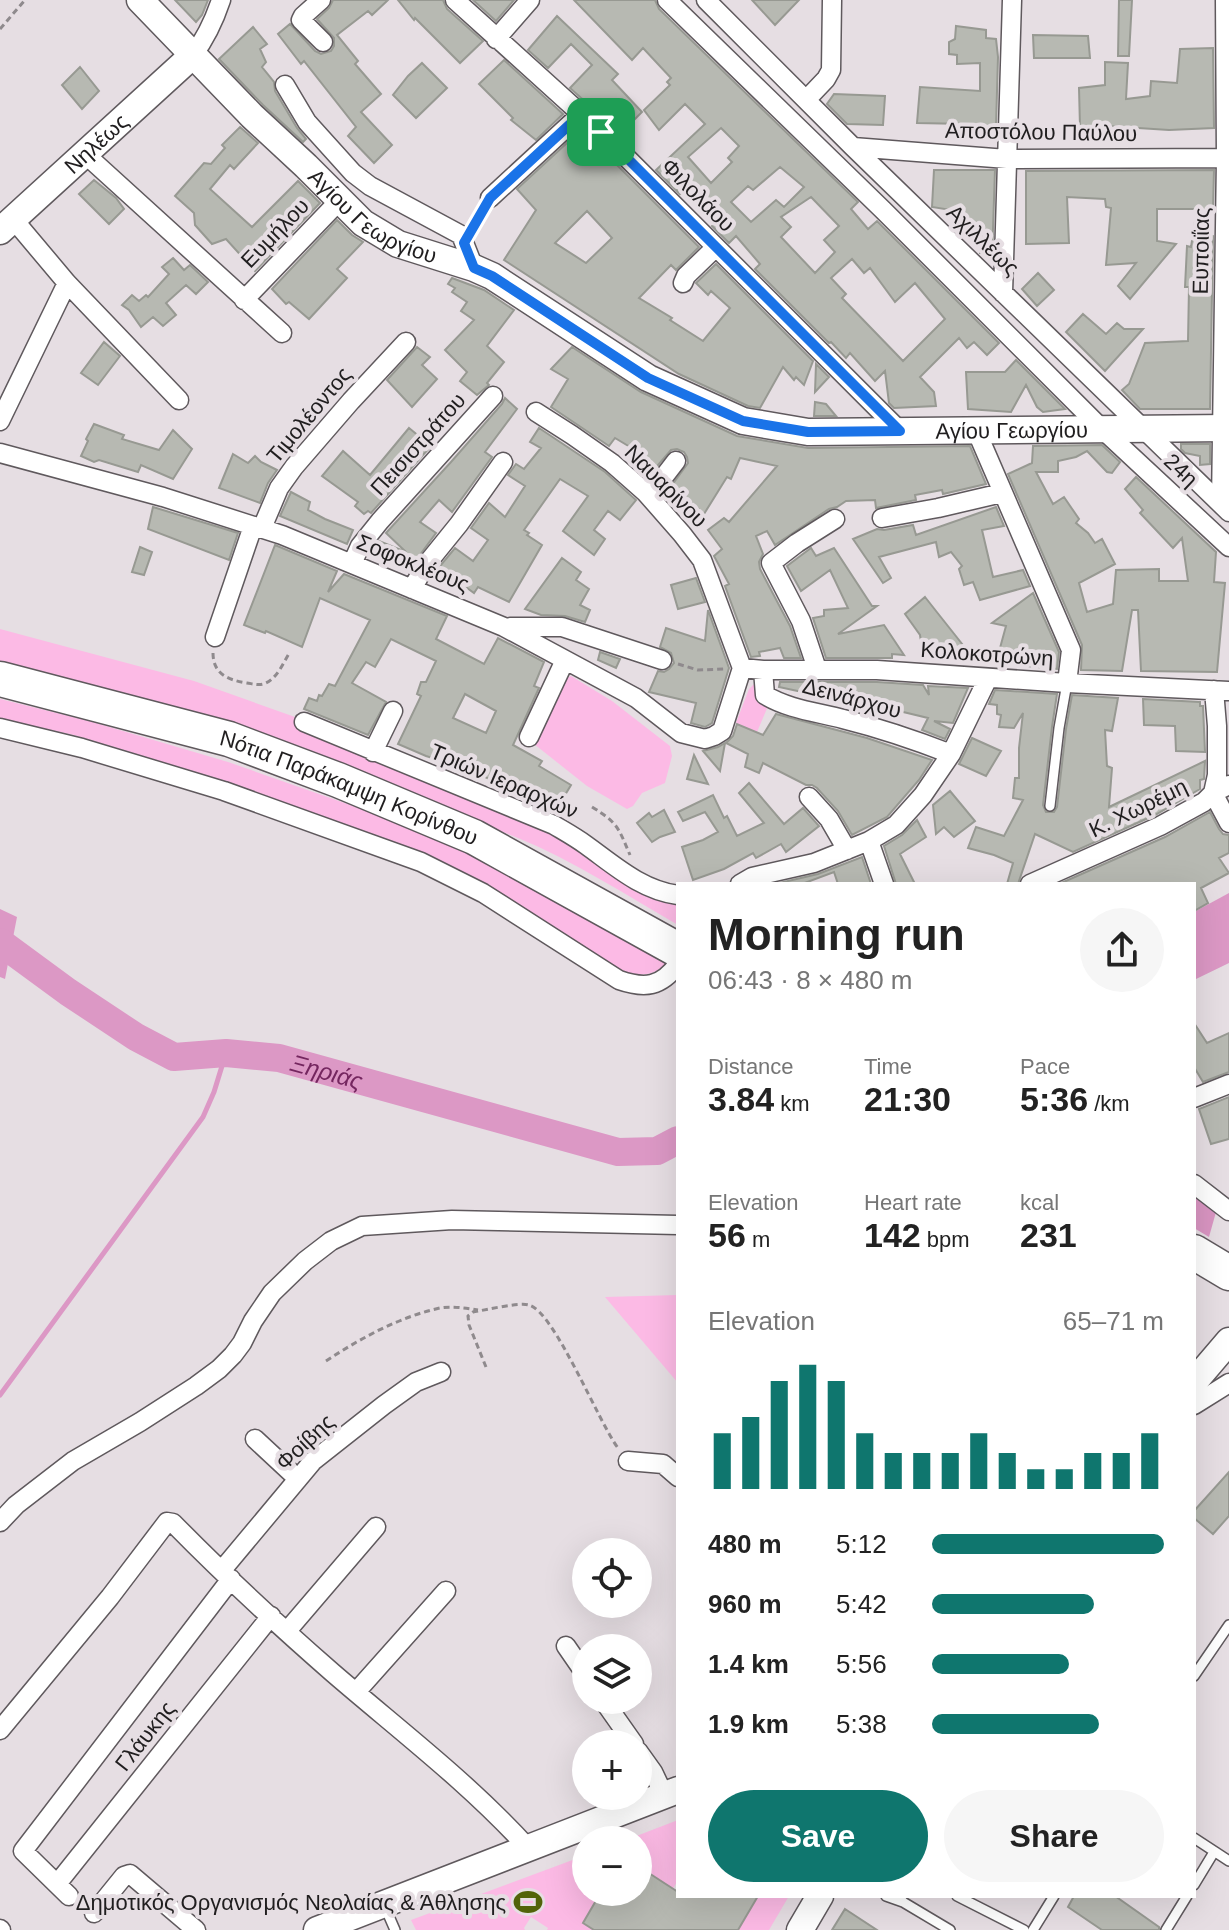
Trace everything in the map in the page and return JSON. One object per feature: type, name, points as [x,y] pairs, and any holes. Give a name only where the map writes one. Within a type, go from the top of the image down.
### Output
[{"type":"highway","name":"Νότια Παράκαμψη Κορίνθου","points":[[0,679],[229,739],[325,774],[474,837],[675,953]]},
{"type":"street","name":"Αγίου Γεωργίου","points":[[140,0],[252,116],[363,223],[398,244],[492,276],[648,378],[743,421],[808,432],[1225,428]]},
{"type":"street","points":[[193,55],[205,38],[221,0]]},
{"type":"street","points":[[321,0],[301,20],[323,42]]},
{"type":"street","name":"Φιλολάου","points":[[455,0],[601,132],[900,431]]},
{"type":"street","points":[[496,39],[530,0]]},
{"type":"street","name":"Αχιλλέως","points":[[667,0],[883,210],[1120,428],[1225,508]]},
{"type":"street","name":"Αχιλλέως","points":[[706,0],[1003,293],[1120,428]]},
{"type":"street","points":[[806,100],[831,70],[832,0]]},
{"type":"street","points":[[1003,293],[1012,0]]},
{"type":"street","name":"Ευποιΐας","points":[[1225,0],[1228,158],[1225,508]]},
{"type":"street","name":"Νηλέως","points":[[7,225],[193,55]]},
{"type":"street","points":[[285,85],[307,122],[353,173],[370,186],[461,235],[474,268]]},
{"type":"street","points":[[490,198],[580,115]]},
{"type":"street","name":"Αποστόλου Παύλου","points":[[853,147],[1007,159],[1228,158]]},
{"type":"street","points":[[85,154],[282,333]]},
{"type":"street","name":"Ευμήλου","points":[[244,300],[340,200]]},
{"type":"street","points":[[7,225],[179,400]]},
{"type":"street","points":[[683,283],[686,276],[716,247]]},
{"type":"street","points":[[0,421],[67,283]]},
{"type":"street","name":"Τιμολέοντος","points":[[215,637],[258,527],[279,488],[351,401],[406,342]]},
{"type":"street","name":"Πεισιστράτου","points":[[352,564],[360,546],[380,521],[493,396]]},
{"type":"street","name":"Ναυαρίνου","points":[[536,412],[589,446],[666,513],[702,560],[742,668]]},
{"type":"street","name":"24η","points":[[1120,428],[1229,547]]},
{"type":"street","points":[[976,430],[1071,650],[1067,683]]},
{"type":"street","name":"Σοφοκλέους","points":[[0,453],[163,497],[258,527],[352,564],[504,627],[636,698],[681,733],[705,739],[722,731],[742,668]]},
{"type":"street","points":[[649,496],[676,461]]},
{"type":"street","points":[[412,589],[425,566],[503,462]]},
{"type":"street","points":[[882,518],[1002,493]]},
{"type":"street","points":[[817,669],[801,621],[771,563],[835,519]]},
{"type":"street","points":[[504,627],[562,627],[662,660]]},
{"type":"street","points":[[529,737],[565,660]]},
{"type":"street","name":"Κολοκοτρώνη","points":[[742,668],[877,670],[1222,691]]},
{"type":"street","name":"Δεινάρχου","points":[[763,670],[765,695],[778,703],[908,737],[951,754]]},
{"type":"street","points":[[743,882],[752,877],[814,863],[869,841],[896,825],[923,795],[951,754],[988,678]]},
{"type":"street","name":"Κ. Χωρέμη","points":[[1037,882],[1160,826],[1221,789],[1217,775],[1217,726],[1222,691]]},
{"type":"street","points":[[373,752],[393,711]]},
{"type":"street","name":"Τριών Ιεραρχών","points":[[304,722],[554,825],[628,876],[676,895]]},
{"type":"street","points":[[0,728],[82,748],[224,791],[421,862],[483,893],[619,980],[637,986],[659,982],[675,953]]},
{"type":"street","points":[[1221,789],[1229,823]]},
{"type":"street","points":[[809,797],[829,819],[847,850]]},
{"type":"street","points":[[869,841],[883,882]]},
{"type":"street","points":[[1196,1097],[1229,1084]]},
{"type":"street","points":[[1196,1186],[1229,1211]]},
{"type":"street","points":[[0,1522],[16,1505],[73,1461],[140,1422],[219,1369],[242,1343],[272,1293],[331,1241],[362,1226],[452,1220],[676,1225]]},
{"type":"street","points":[[1196,1380],[1229,1341]]},
{"type":"street","name":"Φοίβης","points":[[63,1890],[23,1851],[298,1479],[328,1449],[384,1405],[416,1382],[441,1372]]},
{"type":"street","points":[[1196,1404],[1229,1383]]},
{"type":"street","points":[[255,1439],[298,1479]]},
{"type":"street","points":[[628,1461],[663,1464],[676,1475]]},
{"type":"street","points":[[0,1730],[110,1597],[167,1522],[173,1523],[287,1631],[501,1818],[528,1848]]},
{"type":"street","points":[[287,1631],[376,1527]]},
{"type":"street","points":[[356,1692],[446,1591]]},
{"type":"street","name":"Γλάυκης","points":[[63,1890],[271,1616]]},
{"type":"street","points":[[566,1646],[572,1655]]},
{"type":"street","points":[[317,1930],[671,1792],[652,1771]]},
{"type":"street","points":[[94,1913],[124,1876],[130,1874],[196,1930]]},
{"type":"street","points":[[800,1930],[819,1898]]},
{"type":"lane","points":[[1050,806],[1067,683]]},
{"type":"lane","points":[[1196,1673],[1229,1625]]},
{"type":"lane","points":[[1196,1839],[1229,1861]]},
{"type":"lane","points":[[1196,1882],[1214,1852]]},
{"type":"lane","points":[[961,1898],[1024,1930]]},
{"type":"lane","points":[[1033,1930],[1053,1898]]},
{"type":"lane","points":[[1166,1930],[1186,1898]]},
{"type":"lane","points":[[901,1899],[950,1930]]},
{"type":"lane","points":[[384,1904],[395,1930]]},
{"type":"path","points":[[0,29],[25,0]]},
{"type":"path","points":[[464,243],[490,198]]},
{"type":"path","points":[[215,637],[212,657],[216,668],[223,677],[236,682],[260,685],[268,682],[277,674],[290,652]]},
{"type":"path","points":[[662,660],[698,670],[742,668]]},
{"type":"path","points":[[592,807],[610,818],[619,830],[643,884]]},
{"type":"path","points":[[486,1367],[468,1316],[473,1312],[527,1304],[538,1309],[628,1461]]},
{"type":"path","points":[[326,1361],[375,1332],[442,1308],[484,1311]]},
{"type":"shaded area","points":[[0,629],[194,681],[295,717],[294,725],[539,824],[676,901],[676,924],[559,857],[455,813],[261,747],[0,667]]},
{"type":"shaded area","points":[[571,676],[612,701],[670,746],[672,756],[665,783],[642,793],[627,809],[587,786],[534,744],[564,679]]},
{"type":"shaded area","points":[[756,682],[768,706],[757,732],[736,723],[749,689]]},
{"type":"shaded area","points":[[0,699],[89,721],[228,762],[487,856],[674,958],[652,973],[626,973],[520,908],[363,832],[218,779],[74,735],[0,719]]},
{"type":"shaded area","points":[[1229,893],[1229,963],[1196,979],[1196,911]]},
{"type":"shaded area","points":[[0,909],[17,917],[5,979],[0,977]]},
{"type":"shaded area","points":[[1196,1197],[1216,1212],[1209,1237],[1196,1229]]},
{"type":"shaded area","points":[[676,1295],[676,1381],[605,1297]]},
{"type":"shaded area","points":[[676,1821],[676,1883],[649,1930],[663,1883],[652,1876],[652,1830]]},
{"type":"shaded area","name":"Δημοτικός Οργανισμός Νεολαίας & Άθλησης","points":[[572,1860],[572,1906],[593,1906],[583,1923],[594,1930],[547,1930],[531,1917],[525,1930],[416,1930],[411,1920]]},
{"type":"shaded area","points":[[757,1898],[788,1898],[769,1930],[738,1930]]},
{"type":"building","points":[[175,0],[208,0],[196,22]]},
{"type":"building","points":[[333,0],[388,0],[372,15],[368,11],[337,35],[358,61],[355,64],[381,94],[361,112],[392,145],[374,163],[348,136],[356,127],[304,61],[301,64],[278,34],[290,24],[315,51],[321,54],[331,51],[334,38],[317,19]]},
{"type":"building","points":[[398,0],[443,0],[447,9],[483,41],[460,63],[414,20]]},
{"type":"building","points":[[473,0],[514,0],[496,21]]},
{"type":"building","points":[[574,0],[655,0],[659,9],[858,202],[851,209],[868,229],[877,221],[999,343],[987,355],[974,342],[967,348],[959,338],[920,377],[934,392],[936,406],[894,408],[889,403],[885,371],[875,381],[850,353],[846,358],[755,269],[760,264],[736,236],[729,243],[712,226],[722,217],[691,184],[680,194],[656,170],[705,124],[685,104],[659,130],[644,110],[670,85],[667,82],[671,78],[643,48],[632,60]],"holes":[[[721,128],[739,146],[728,158],[732,162],[711,183],[688,157]],[[780,167],[804,187],[784,207],[776,200],[751,222],[731,202],[748,186],[753,190]],[[811,197],[839,226],[824,240],[835,252],[815,273],[781,237],[791,227],[781,217]],[[852,259],[864,273],[870,268],[895,302],[915,283],[945,319],[903,361],[842,298],[846,294],[831,278]]]},
{"type":"building","points":[[752,0],[799,0],[775,25]]},
{"type":"building","points":[[1119,0],[1132,0],[1129,56],[1118,56]]},
{"type":"building","points":[[557,16],[618,74],[612,80],[642,112],[621,133],[570,88],[592,65],[571,44],[548,68],[528,50]]},
{"type":"building","points":[[956,26],[986,30],[986,38],[996,39],[996,126],[917,123],[920,87],[980,91],[980,63],[957,64],[957,55],[949,54],[949,42],[955,39]]},
{"type":"building","points":[[253,27],[267,44],[260,49],[266,62],[262,67],[274,82],[275,91],[306,139],[303,142],[219,59]]},
{"type":"building","points":[[1033,35],[1088,36],[1090,58],[1034,58]]},
{"type":"building","points":[[1213,48],[1214,128],[1080,127],[1079,88],[1105,85],[1105,62],[1128,63],[1126,99],[1150,96],[1151,81],[1177,83],[1180,49]]},
{"type":"building","points":[[504,60],[563,114],[536,140],[511,120],[513,118],[479,84]]},
{"type":"building","points":[[422,63],[447,88],[416,118],[393,95]]},
{"type":"building","points":[[80,67],[99,91],[82,109],[62,85]]},
{"type":"building","points":[[834,94],[885,96],[883,125],[847,124],[827,104]]},
{"type":"building","points":[[240,127],[258,143],[234,169],[230,165],[210,189],[252,227],[298,181],[320,203],[255,271],[226,239],[212,244],[195,225],[194,213],[175,196],[204,163],[211,164],[225,148],[222,145]]},
{"type":"building","points":[[581,130],[699,247],[676,270],[671,265],[639,298],[703,341],[730,308],[711,291],[708,295],[696,283],[716,264],[813,361],[804,385],[796,377],[794,380],[783,367],[760,408],[748,406],[679,374],[504,260],[536,210],[517,189]],"holes":[[[587,211],[612,238],[586,263],[555,243]]]},
{"type":"building","points":[[934,170],[995,170],[992,258],[980,253],[980,245],[974,245],[975,230],[971,228],[970,219],[964,217],[964,212],[932,207]]},
{"type":"building","points":[[1214,170],[1213,209],[1207,209],[1206,235],[1213,236],[1210,409],[1140,409],[1122,390],[1129,384],[1145,343],[1188,341],[1189,287],[1185,287],[1187,246],[1191,247],[1197,209],[1157,209],[1157,241],[1176,244],[1130,299],[1118,286],[1136,263],[1106,265],[1111,208],[1106,207],[1105,199],[1067,197],[1069,243],[1026,244],[1026,171]]},
{"type":"building","points":[[94,180],[124,209],[109,224],[79,194]]},
{"type":"building","points":[[337,220],[363,242],[337,269],[347,278],[309,319],[289,302],[286,304],[272,289]]},
{"type":"building","points":[[173,258],[184,270],[190,265],[208,282],[196,294],[186,285],[166,303],[176,315],[163,326],[153,317],[141,327],[122,305],[132,295],[139,301],[146,295],[148,297],[169,274],[162,267]]},
{"type":"building","points":[[1038,273],[1054,290],[1037,306],[1022,289]]},
{"type":"building","points":[[452,278],[484,290],[514,310],[487,346],[504,362],[487,383],[489,385],[477,395],[460,381],[467,372],[445,350],[474,320],[461,311],[467,302],[452,292],[455,288],[448,284]]},
{"type":"building","points":[[1083,314],[1106,334],[1117,323],[1124,329],[1143,329],[1105,371],[1066,332]]},
{"type":"building","points":[[104,342],[120,356],[98,385],[81,373]]},
{"type":"building","points":[[417,347],[430,357],[422,365],[437,379],[412,407],[387,380]]},
{"type":"building","points":[[572,347],[641,392],[737,436],[808,448],[970,446],[986,484],[943,494],[942,490],[915,495],[916,500],[876,508],[875,500],[846,501],[775,545],[767,531],[756,536],[763,554],[760,569],[790,626],[801,658],[784,658],[780,648],[759,652],[760,656],[751,657],[725,586],[729,584],[714,556],[722,549],[708,530],[724,518],[729,522],[777,466],[740,458],[731,479],[727,477],[704,514],[678,490],[669,501],[664,496],[688,463],[684,452],[671,450],[647,478],[632,464],[640,453],[615,438],[609,446],[551,407],[568,379],[551,369]]},
{"type":"building","points":[[1016,360],[1065,409],[1043,412],[1037,407],[1026,385],[1011,412],[968,409],[966,372],[1005,372]]},
{"type":"building","points":[[816,364],[829,377],[815,392]]},
{"type":"building","points":[[505,398],[517,409],[485,452],[492,457],[452,512],[439,500],[420,522],[436,533],[411,567],[371,552],[379,541],[406,552],[386,533]]},
{"type":"building","points":[[815,402],[826,404],[836,416],[814,416]]},
{"type":"building","points":[[94,424],[124,435],[122,439],[159,450],[173,430],[192,449],[173,479],[141,465],[138,472],[99,460],[94,462],[81,456]]},
{"type":"building","points":[[409,428],[431,446],[371,513],[368,511],[364,514],[355,506],[358,502],[322,476],[343,451],[370,475]]},
{"type":"building","points":[[539,428],[605,472],[636,500],[620,520],[608,511],[594,530],[605,539],[594,555],[563,531],[588,496],[560,479],[524,530],[542,545],[509,602],[478,587],[474,593],[448,574],[445,578],[435,572],[455,548],[473,561],[488,540],[471,528],[489,503],[505,517],[525,486],[508,475],[516,464],[524,469],[541,448],[530,442]]},
{"type":"building","points":[[1181,444],[1210,444],[1210,464],[1200,465],[1200,456],[1185,453]]},
{"type":"building","points":[[1102,445],[1120,462],[1112,473],[1107,472],[1087,451],[1058,461],[1058,472],[1036,472],[1053,504],[1064,497],[1079,519],[1076,523],[1095,543],[1102,539],[1115,564],[1079,583],[1087,612],[1113,604],[1116,570],[1159,569],[1159,581],[1188,581],[1182,538],[1173,548],[1140,513],[1143,510],[1125,489],[1136,477],[1216,552],[1214,582],[1225,583],[1217,672],[1141,671],[1138,610],[1132,610],[1122,671],[1081,670],[1082,645],[1008,474],[1032,463],[1033,446]]},
{"type":"building","points":[[233,454],[248,463],[255,456],[277,470],[260,503],[219,488]]},
{"type":"building","points":[[291,492],[310,502],[308,510],[353,530],[347,544],[280,516]]},
{"type":"building","points":[[153,507],[238,533],[229,560],[148,529]]},
{"type":"building","points":[[996,507],[1004,526],[982,530],[993,577],[1023,570],[1030,586],[980,600],[973,582],[964,585],[959,569],[962,566],[951,552],[939,557],[936,542],[879,557],[891,578],[883,583],[853,539],[877,529],[913,525],[916,535]]},
{"type":"building","points":[[275,545],[337,571],[328,592],[344,574],[447,616],[436,639],[484,664],[498,638],[544,662],[534,686],[539,688],[513,745],[542,761],[539,766],[571,785],[556,810],[468,769],[398,744],[421,696],[417,694],[421,682],[426,682],[436,661],[391,639],[375,667],[366,662],[352,683],[386,702],[368,735],[304,709],[309,698],[317,701],[329,684],[335,686],[370,620],[320,598],[302,647],[244,625]],"holes":[[[465,694],[496,711],[486,733],[453,718]]]},
{"type":"building","points":[[140,547],[152,552],[144,575],[132,572]]},
{"type":"building","points":[[811,548],[816,556],[834,548],[872,606],[877,606],[838,634],[884,625],[904,655],[892,654],[892,658],[826,658],[813,618],[824,616],[824,610],[848,608],[830,570],[801,591],[787,566]]},
{"type":"building","points":[[562,558],[581,572],[576,580],[589,589],[580,605],[590,610],[585,622],[565,616],[541,615],[525,609]]},
{"type":"building","points":[[696,578],[705,602],[678,609],[671,585]]},
{"type":"building","points":[[1033,593],[1059,652],[1057,669],[1015,665],[1015,661],[1008,661],[1000,648],[1006,626],[992,623]]},
{"type":"building","points":[[925,597],[974,659],[952,655],[923,656],[920,635],[905,614]]},
{"type":"building","points":[[708,610],[729,668],[712,723],[705,727],[691,723],[696,703],[649,692],[658,671],[664,672],[674,663],[671,653],[660,647],[666,628],[705,641]]},
{"type":"building","points":[[600,652],[620,659],[616,668],[598,660]]},
{"type":"building","points":[[780,682],[923,685],[929,695],[928,686],[968,688],[953,723],[934,721],[950,729],[945,739],[922,730],[928,718],[899,711],[897,717],[860,700],[858,704],[779,687]]},
{"type":"building","points":[[995,690],[1057,694],[1043,805],[1046,812],[1054,812],[1057,807],[1072,695],[1118,698],[1112,731],[1105,730],[1107,766],[1112,768],[1109,807],[1205,761],[1204,779],[1200,780],[1200,789],[1155,815],[1073,852],[1035,834],[1019,882],[1008,882],[1013,863],[968,848],[976,827],[1004,836],[1023,800],[1013,798],[1015,778],[1019,778],[1023,713],[1014,728],[999,727],[1001,715],[997,714],[997,705],[989,704]]},
{"type":"building","points":[[1143,699],[1200,702],[1203,706],[1205,752],[1176,751],[1175,726],[1144,725]]},
{"type":"building","points":[[776,714],[867,738],[932,760],[887,817],[852,835],[838,811],[817,788],[763,763],[759,773],[745,767],[748,754],[726,743],[733,736],[737,724],[763,735]]},
{"type":"building","points":[[972,738],[1001,751],[986,776],[959,764]]},
{"type":"building","points":[[725,743],[720,771],[703,751]]},
{"type":"building","points":[[694,755],[708,784],[687,779]]},
{"type":"building","points":[[749,783],[784,824],[803,808],[819,826],[786,852],[781,844],[756,858],[753,853],[724,869],[693,880],[682,847],[718,832],[705,812],[683,821],[678,812],[713,795],[737,836],[764,823],[739,793]]},
{"type":"building","points":[[950,791],[975,821],[954,837],[944,827],[936,834],[933,805]]},
{"type":"building","points":[[664,810],[675,832],[652,842],[637,823],[649,813],[652,817]]},
{"type":"building","points":[[1210,812],[1223,834],[1229,835],[1229,853],[1219,858],[1229,873],[1201,888],[1208,903],[1196,910],[1196,882],[1064,882],[1165,837]]},
{"type":"building","points":[[917,820],[926,837],[900,854],[914,882],[895,882],[884,846],[902,835]]},
{"type":"building","points":[[862,857],[870,882],[837,882],[834,872],[807,882],[784,882],[818,874]]},
{"type":"building","points":[[1196,1026],[1207,1043],[1229,1033],[1229,1072],[1203,1082],[1196,1070]]},
{"type":"building","points":[[1229,1097],[1229,1139],[1211,1144],[1199,1109]]},
{"type":"building","points":[[1229,1472],[1229,1516],[1213,1534],[1196,1520],[1196,1509]]},
{"type":"building","points":[[652,1875],[676,1891],[676,1898],[757,1898],[738,1930],[594,1930],[583,1923],[593,1906],[652,1906]]},
{"type":"building","points":[[1073,1898],[1118,1898],[1159,1930],[1102,1930],[1068,1907]]},
{"type":"building","points":[[845,1909],[877,1930],[832,1930]]},
{"type":"waterway","name":"Ξηριάς","points":[[0,942],[136,1037],[174,1057],[226,1053],[279,1058],[618,1152],[657,1151],[676,1141]]},
{"type":"waterway","points":[[0,1395],[203,1117],[226,1053]]},
{"type":"place","name":"Δημοτικός Οργανισμός Νεολαίας & Άθλησης","points":[[528,1902]]},
{"type":"route","points":[[580,115],[601,132],[900,431],[808,432],[743,421],[648,378],[492,276],[474,268],[464,243],[490,198],[580,115]]}]
